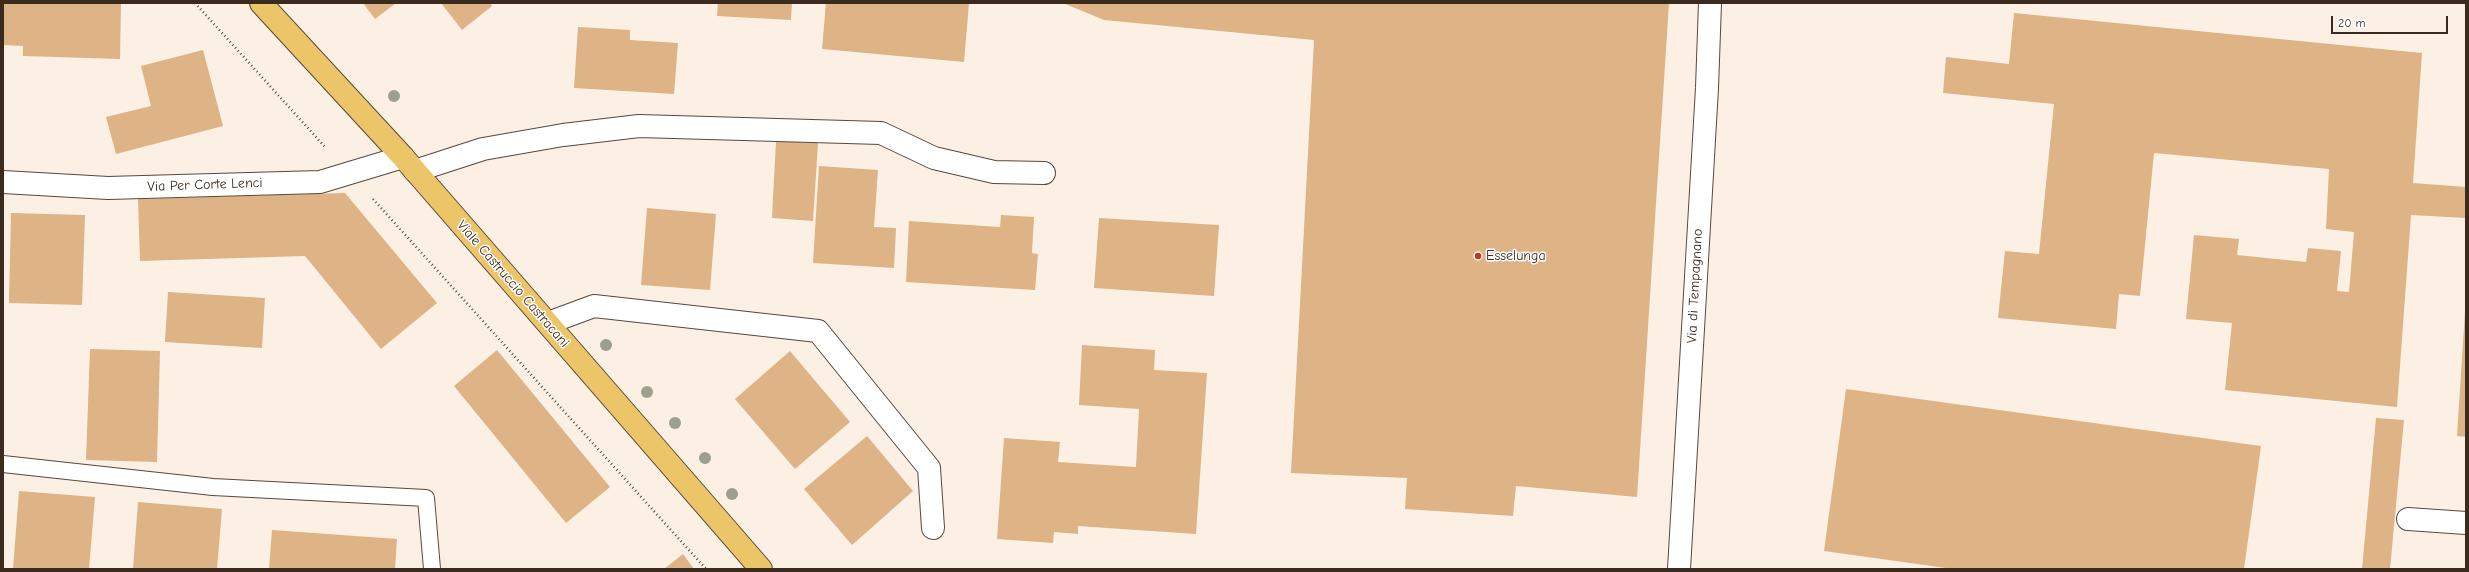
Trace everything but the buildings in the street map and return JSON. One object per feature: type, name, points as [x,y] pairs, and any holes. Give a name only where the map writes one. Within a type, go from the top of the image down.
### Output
[{"type":"main road","name":"Viale Castruccio Castracani","points":[[262,3],[409,164],[760,569]]},
{"type":"street","name":"Via di Tempagnano","points":[[1679,569],[1707,96],[1710,3]]},
{"type":"street","name":"Via Per Corte Lenci","points":[[3,182],[108,188],[320,182],[349,173],[409,164],[483,149],[563,135],[639,126],[881,133],[934,158],[994,172],[1044,173]]},
{"type":"street","points":[[548,324],[594,306],[818,331],[929,468],[933,528]]},
{"type":"street","points":[[2408,519],[2466,523]]},
{"type":"lane","points":[[3,464],[213,487],[426,498],[432,569]]},
{"type":"path","points":[[195,3],[706,569]]},
{"type":"place","name":"Esselunga","points":[[1478,256]]}]
